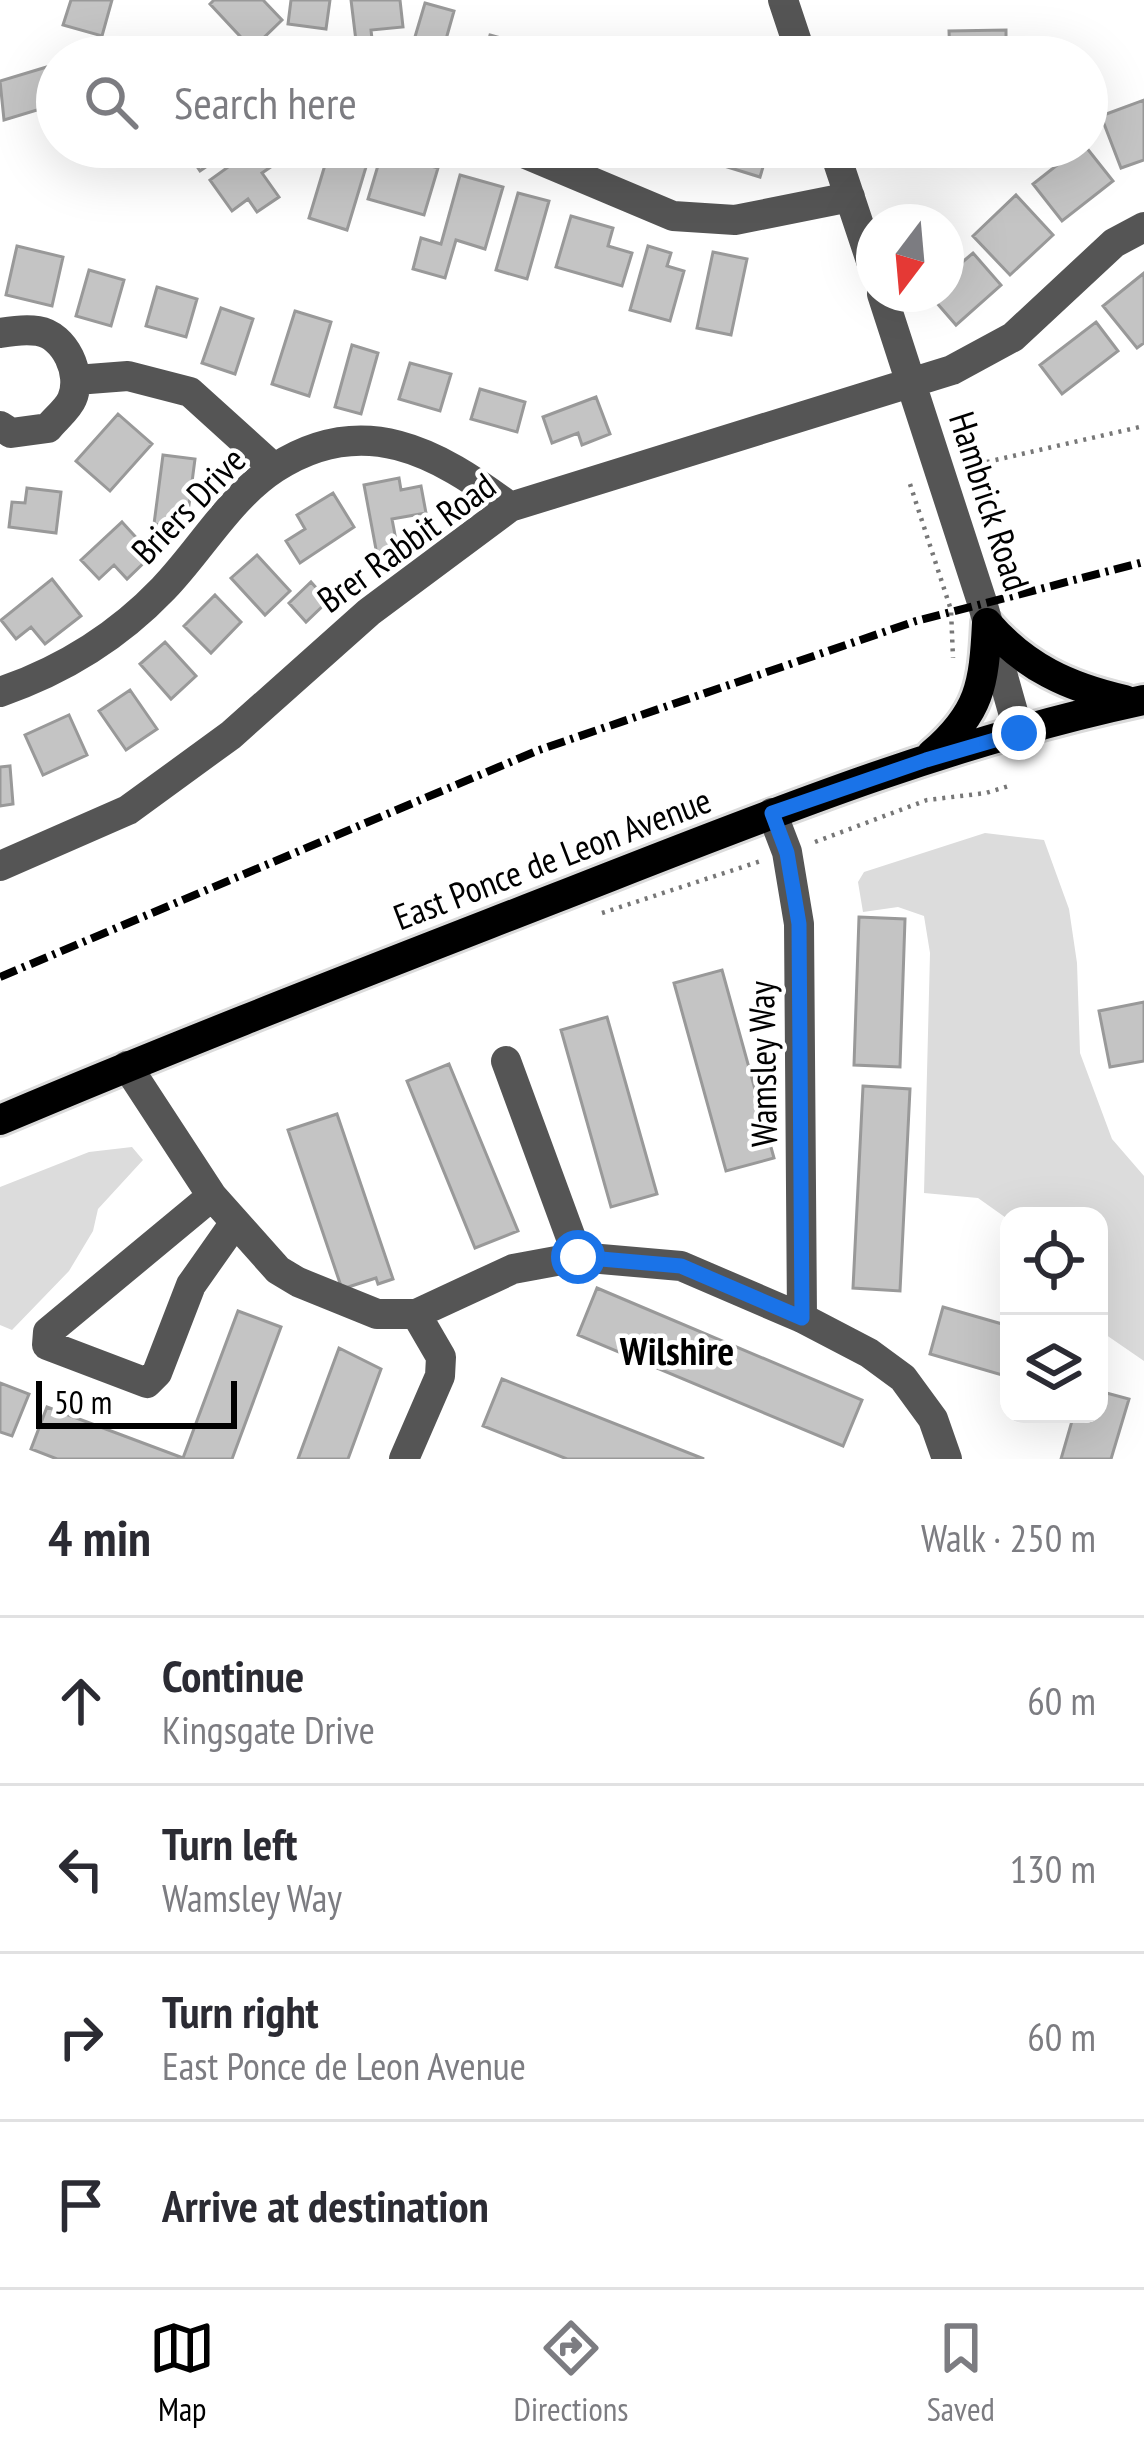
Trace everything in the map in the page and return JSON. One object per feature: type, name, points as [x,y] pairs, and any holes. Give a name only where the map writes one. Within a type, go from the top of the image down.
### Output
[{"type":"main road","points":[[987,623],[1008,648],[1039,671],[1087,692],[1138,701]]},
{"type":"main road","points":[[926,760],[955,735],[977,701],[987,623]]},
{"type":"main road","name":"East Ponce de Leon Avenue","points":[[0,1120],[772,813],[926,760],[1138,701]]},
{"type":"street","points":[[782,0],[795,36]]},
{"type":"street","points":[[559,168],[673,216],[735,220],[850,197]]},
{"type":"street","points":[[840,168],[856,215]]},
{"type":"street","name":"Brer Rabbit Road","points":[[0,866],[128,810],[231,735],[369,612],[510,507],[952,370],[1013,337],[1114,243],[1144,226]]},
{"type":"street","name":"Hambrick Road","points":[[888,312],[1019,733]]},
{"type":"street","points":[[0,333],[41,331],[57,340],[74,364],[76,380],[72,401],[48,428],[11,433],[0,426]]},
{"type":"street","points":[[76,380],[128,376],[190,392],[274,468]]},
{"type":"street","name":"Briers Drive","points":[[0,692],[97,645],[162,590],[219,522],[274,468],[324,446],[386,439],[459,468],[510,507]]},
{"type":"street","name":"Wamsley Way","points":[[772,813],[787,853],[799,924],[802,1318]]},
{"type":"street","points":[[506,1061],[578,1257]]},
{"type":"street","points":[[127,1066],[212,1196],[278,1270],[298,1282],[377,1314],[416,1314],[513,1269],[578,1257],[681,1266],[802,1318],[869,1353],[902,1378],[933,1420],[947,1459]]},
{"type":"street","points":[[212,1196],[48,1332],[47,1345],[147,1383],[157,1373],[190,1285],[235,1224]]},
{"type":"street","points":[[411,1457],[440,1376],[441,1357],[416,1314]]},
{"type":"path","points":[[978,464],[1144,426]]},
{"type":"path","points":[[910,484],[952,610],[954,672]]},
{"type":"path","points":[[815,842],[927,800],[986,793],[1012,784]]},
{"type":"shaded area","points":[[985,833],[1044,840],[1069,909],[1077,963],[1080,1053],[1112,1139],[1144,1176],[1144,1361],[1108,1336],[1108,1207],[1000,1207],[1000,1214],[978,1198],[924,1193],[930,953],[924,916],[898,907],[863,912],[858,882],[864,872]]},
{"type":"shaded area","points":[[132,1147],[143,1160],[98,1209],[93,1231],[69,1271],[12,1330],[0,1325],[0,1187],[89,1152]]},
{"type":"building","points":[[71,0],[112,0],[102,36],[63,25]]},
{"type":"building","points":[[214,0],[263,0],[282,20],[265,36],[240,36],[210,4]]},
{"type":"building","points":[[291,0],[330,0],[326,29],[288,24]]},
{"type":"building","points":[[351,0],[400,0],[403,27],[355,36]]},
{"type":"building","points":[[425,3],[454,11],[447,36],[415,36]]},
{"type":"building","points":[[1006,30],[1006,36],[949,36],[949,31]]},
{"type":"building","points":[[36,70],[36,110],[4,120],[0,81]]},
{"type":"building","points":[[1144,100],[1144,160],[1121,168],[1108,134],[1108,113]]},
{"type":"building","points":[[227,168],[269,168],[262,173],[279,197],[257,212],[248,199],[232,211],[210,180]]},
{"type":"building","points":[[324,168],[366,168],[347,230],[309,218]]},
{"type":"building","points":[[377,168],[438,168],[424,215],[368,199]]},
{"type":"building","points":[[731,168],[763,168],[760,177]]},
{"type":"building","points":[[1053,168],[1103,168],[1113,181],[1062,221],[1033,184]]},
{"type":"building","points":[[460,175],[503,187],[485,249],[456,240],[445,278],[413,269],[421,238],[441,244]]},
{"type":"building","points":[[518,193],[549,201],[527,279],[496,270]]},
{"type":"building","points":[[1016,195],[1053,235],[1010,275],[973,236]]},
{"type":"building","points":[[571,216],[613,228],[608,246],[632,253],[622,286],[556,267]]},
{"type":"building","points":[[17,246],[63,257],[52,306],[6,295]]},
{"type":"building","points":[[648,246],[671,253],[667,266],[684,271],[670,321],[630,310]]},
{"type":"building","points":[[713,252],[747,259],[731,335],[697,328]]},
{"type":"building","points":[[973,253],[1001,285],[956,325],[945,312],[964,312],[964,261]]},
{"type":"building","points":[[89,270],[124,280],[111,326],[76,316]]},
{"type":"building","points":[[1144,273],[1144,343],[1137,348],[1103,306]]},
{"type":"building","points":[[157,287],[197,299],[186,337],[146,326]]},
{"type":"building","points":[[221,308],[253,319],[235,374],[202,363]]},
{"type":"building","points":[[295,311],[331,322],[309,396],[272,384]]},
{"type":"building","points":[[1096,322],[1118,351],[1062,394],[1040,365]]},
{"type":"building","points":[[352,345],[378,353],[361,414],[335,407]]},
{"type":"building","points":[[410,363],[451,374],[440,411],[399,399]]},
{"type":"building","points":[[480,389],[525,402],[517,432],[471,419]]},
{"type":"building","points":[[596,397],[610,434],[582,445],[578,433],[552,443],[543,417]]},
{"type":"building","points":[[118,414],[152,444],[110,491],[76,461]]},
{"type":"building","points":[[163,455],[195,459],[186,528],[154,524]]},
{"type":"building","points":[[399,478],[401,490],[421,486],[426,513],[392,519],[399,556],[378,560],[364,485]]},
{"type":"building","points":[[27,488],[61,492],[56,533],[9,527],[12,502],[25,503]]},
{"type":"building","points":[[333,493],[354,527],[300,563],[286,541],[305,529],[297,515]]},
{"type":"building","points":[[122,522],[152,555],[127,579],[114,565],[99,579],[81,560]]},
{"type":"building","points":[[257,555],[290,591],[265,615],[231,578]]},
{"type":"building","points":[[52,579],[81,616],[45,644],[31,627],[16,639],[1,620]]},
{"type":"building","points":[[311,582],[328,601],[306,622],[289,603]]},
{"type":"building","points":[[215,595],[241,622],[211,653],[184,626]]},
{"type":"building","points":[[165,642],[196,676],[171,699],[140,664]]},
{"type":"building","points":[[130,690],[157,729],[126,750],[99,711]]},
{"type":"building","points":[[69,715],[87,755],[43,775],[25,735]]},
{"type":"building","points":[[10,766],[13,804],[0,806],[0,767]]},
{"type":"building","points":[[859,917],[905,919],[900,1067],[854,1065]]},
{"type":"building","points":[[722,970],[774,1158],[726,1171],[674,983]]},
{"type":"building","points":[[1144,1002],[1144,1061],[1110,1067],[1099,1011]]},
{"type":"building","points":[[607,1017],[657,1194],[611,1207],[561,1030]]},
{"type":"building","points":[[449,1064],[518,1231],[475,1248],[407,1081]]},
{"type":"building","points":[[863,1086],[910,1089],[900,1291],[853,1288]]},
{"type":"building","points":[[337,1114],[393,1279],[378,1284],[376,1278],[342,1289],[288,1130]]},
{"type":"building","points":[[597,1288],[862,1400],[843,1446],[578,1335]]},
{"type":"building","points":[[943,1307],[1000,1323],[1000,1374],[930,1354]]},
{"type":"building","points":[[238,1311],[281,1327],[232,1459],[57,1459],[31,1449],[47,1407],[183,1458]]},
{"type":"building","points":[[339,1348],[381,1369],[348,1459],[298,1459]]},
{"type":"building","points":[[502,1379],[704,1459],[567,1459],[483,1426]]},
{"type":"building","points":[[0,1383],[29,1394],[12,1436],[0,1432]]},
{"type":"building","points":[[1108,1393],[1129,1399],[1111,1459],[1061,1459],[1071,1423],[1108,1423]]},
{"type":"railway","points":[[0,977],[539,750],[916,621],[1144,562]]},
{"type":"district","name":"Wilshire","points":[[677,1350]]},
{"type":"route","points":[[578,1257],[681,1266],[802,1318],[799,924],[787,853],[772,813],[1019,733]]}]
